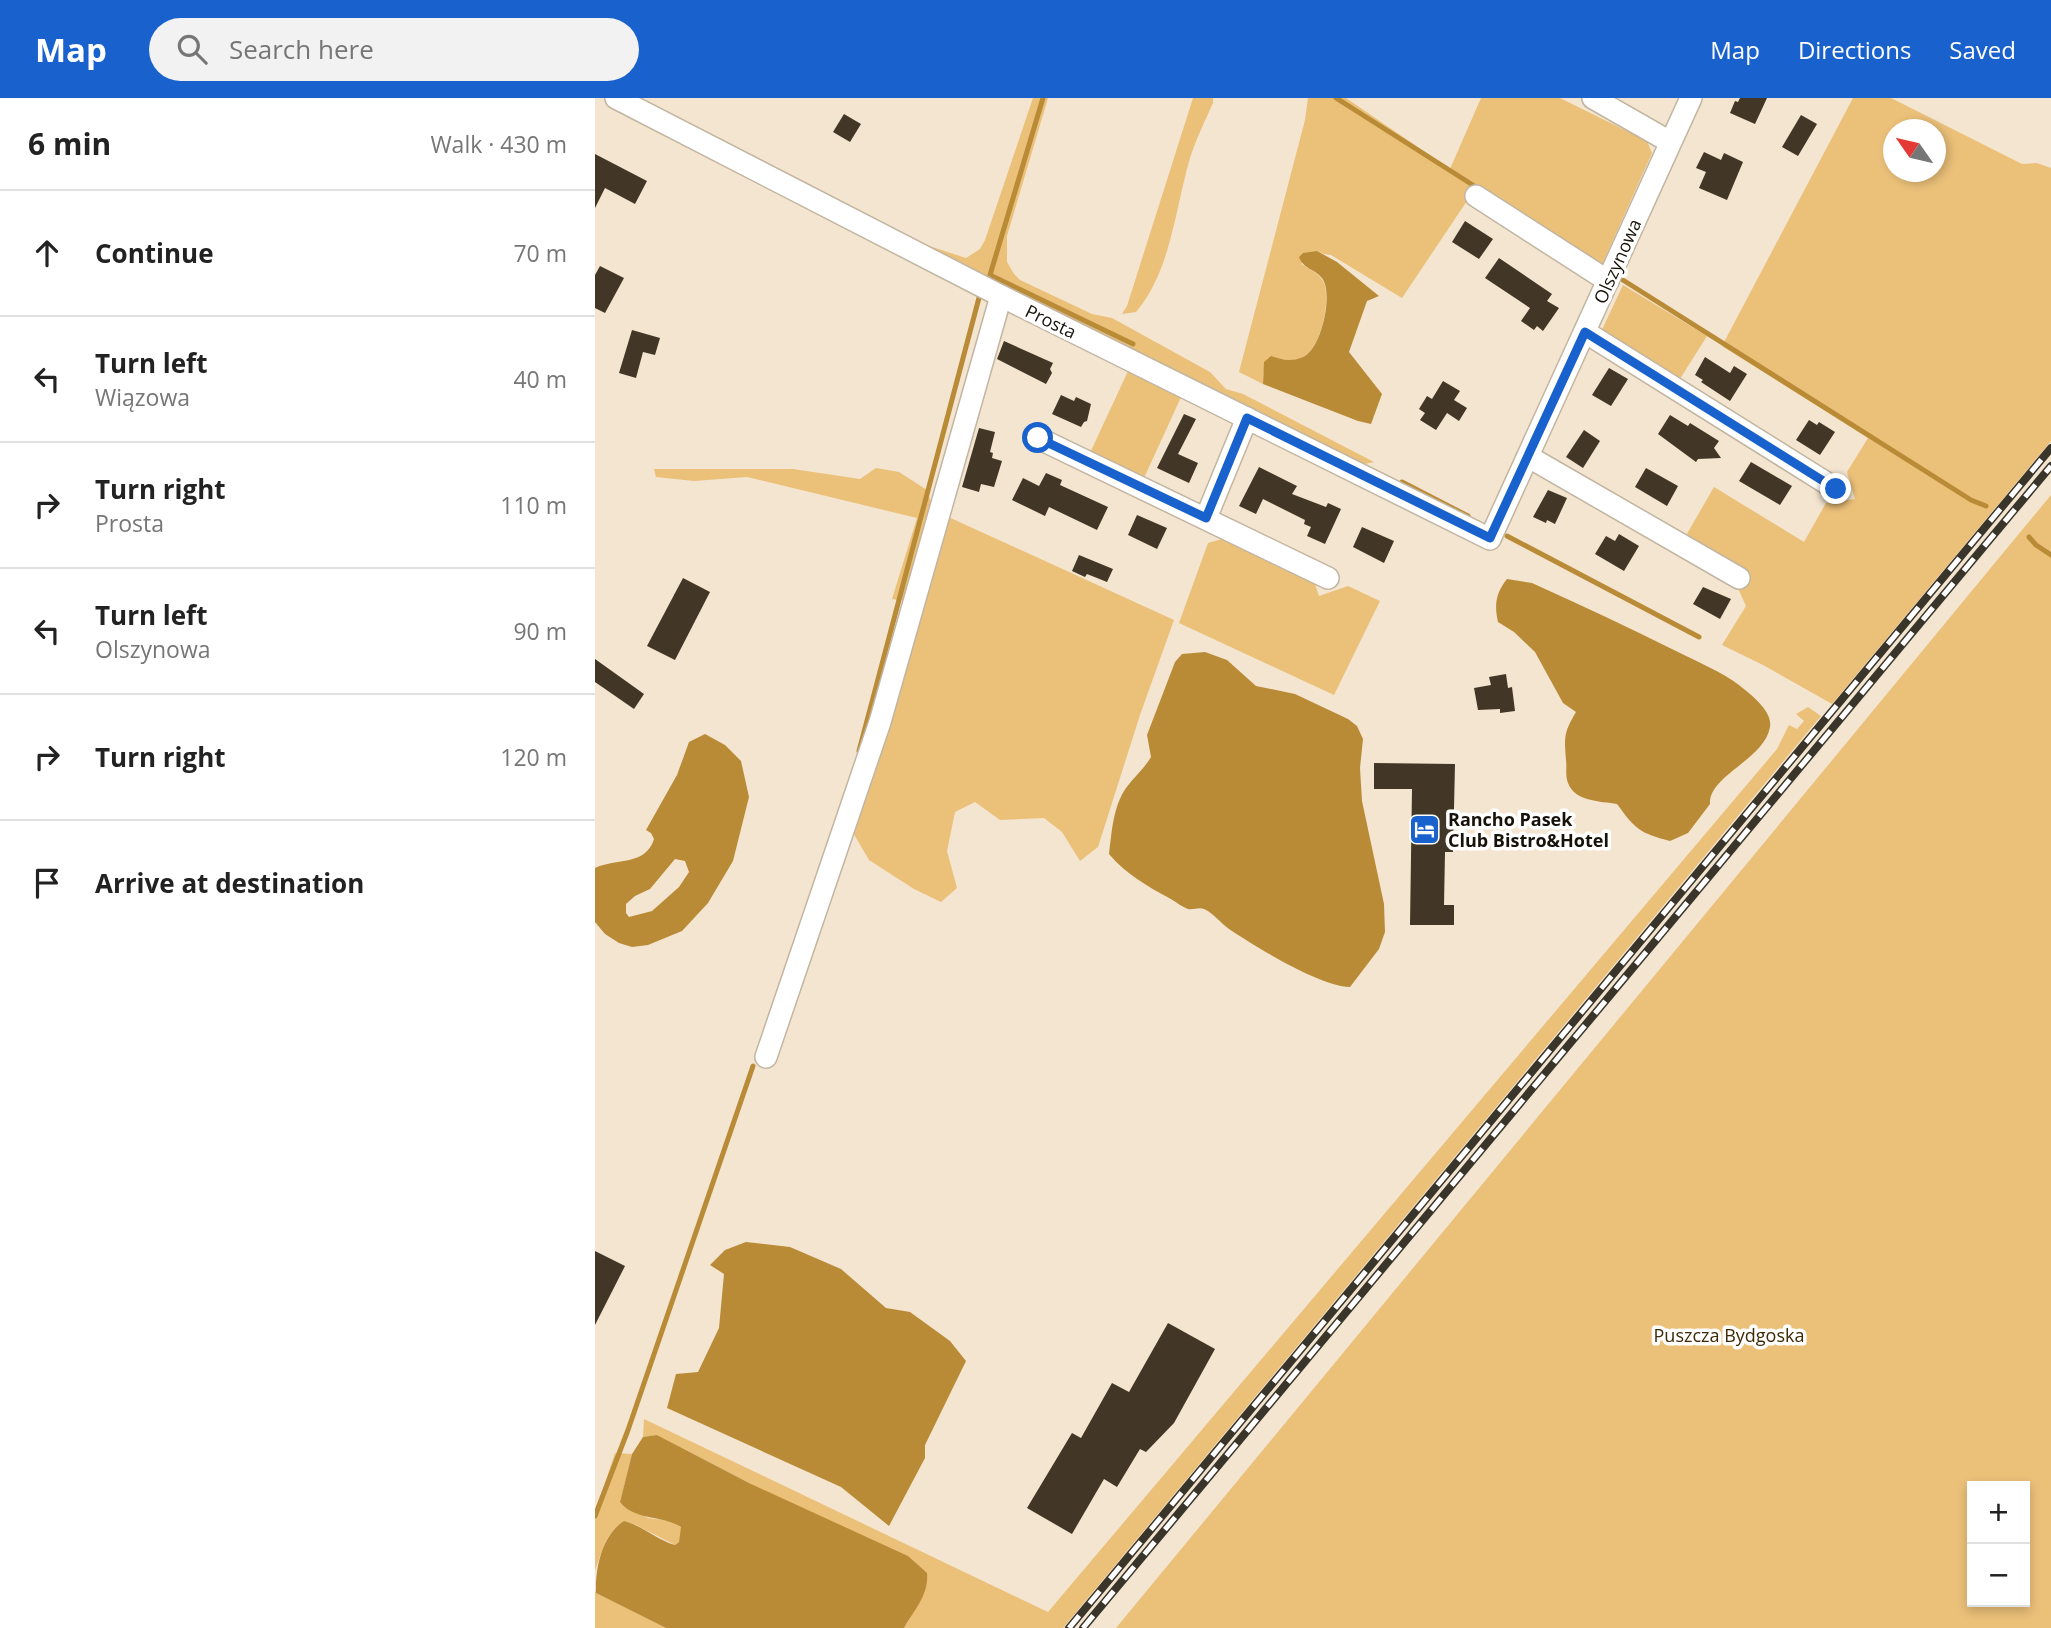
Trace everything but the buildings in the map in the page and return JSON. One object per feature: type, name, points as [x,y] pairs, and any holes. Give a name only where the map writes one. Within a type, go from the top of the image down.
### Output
[{"type":"street","name":"Prosta","points":[[615,98],[1001,296],[1490,538]]},
{"type":"street","points":[[1593,98],[1670,142]]},
{"type":"street","name":"Olszynowa","points":[[1490,538],[1691,98]]},
{"type":"street","points":[[1475,196],[1611,276]]},
{"type":"street","points":[[766,1057],[880,722],[1001,296]]},
{"type":"street","points":[[1585,332],[1836,489]]},
{"type":"street","points":[[1206,518],[1247,418]]},
{"type":"street","points":[[1038,438],[1328,578]]},
{"type":"street","points":[[1529,457],[1739,578]]},
{"type":"green space","points":[[1033,98],[1048,98],[1007,236],[1007,262],[1014,274],[1020,280],[1092,314],[1112,318],[1210,372],[1226,389],[1243,394],[1374,462],[1360,465],[917,248],[920,243],[966,258],[980,249]]},
{"type":"green space","points":[[1193,98],[1213,98],[1213,103],[1190,158],[1165,259],[1148,296],[1136,312],[1122,314],[1127,306]]},
{"type":"green space","points":[[1308,98],[1346,98],[1450,169],[1481,98],[1560,98],[1647,141],[1652,153],[1600,269],[1477,186],[1402,298],[1331,255],[1317,251],[1301,264],[1323,281],[1326,299],[1320,334],[1303,357],[1287,360],[1271,357],[1263,374],[1263,384],[1239,372],[1305,120]]},
{"type":"green space","points":[[1853,98],[1891,98],[1933,119],[1883,119],[1883,182],[1946,182],[1946,126],[2022,164],[2037,163],[2051,168],[2051,441],[1832,704],[1722,645],[1746,606],[1736,584],[1684,539],[1714,487],[1804,542],[1826,503],[1855,499],[1847,472],[1868,438],[1722,346]]},
{"type":"green space","points":[[1623,285],[1707,336],[1678,382],[1600,334]]},
{"type":"green space","points":[[1129,369],[1182,395],[1144,478],[1090,453]]},
{"type":"green space","points":[[876,468],[899,472],[927,490],[932,505],[905,601],[892,599],[917,518],[747,477],[694,481],[656,477],[654,469],[793,469],[860,479]]},
{"type":"green space","name":"Puszcza Bydgoska","points":[[2051,495],[2051,1628],[1116,1628]]},
{"type":"green space","points":[[944,515],[1174,620],[1098,847],[1080,861],[1062,832],[1044,818],[1000,820],[975,802],[955,812],[947,851],[957,888],[941,902],[914,889],[869,860],[852,831]]},
{"type":"green space","points":[[1222,539],[1314,581],[1319,596],[1348,586],[1380,601],[1334,695],[1179,623],[1208,543]]},
{"type":"green space","points":[[1808,707],[1821,716],[1063,1628],[904,1628],[911,1616],[751,1484],[657,1435],[643,1437],[644,1419],[1048,1612],[1777,749],[1789,725],[1797,729],[1804,721],[1796,714]]},
{"type":"green space","points":[[615,1453],[632,1454],[620,1502],[648,1518],[671,1521],[682,1528],[679,1542],[675,1545],[624,1521],[608,1537],[595,1571],[595,1513]]},
{"type":"green space","points":[[595,1590],[596,1593],[666,1628],[595,1628]]},
{"type":"shaded area","points":[[1317,251],[1337,262],[1379,296],[1367,301],[1349,352],[1382,394],[1371,424],[1263,384],[1264,362],[1271,356],[1287,360],[1303,357],[1315,344],[1320,333],[1326,308],[1325,286],[1322,278],[1303,264],[1299,257],[1303,253]]},
{"type":"shaded area","points":[[1507,579],[1532,583],[1710,667],[1739,685],[1764,709],[1770,721],[1766,738],[1758,749],[1718,785],[1710,804],[1688,833],[1670,841],[1652,836],[1634,825],[1617,804],[1589,800],[1571,789],[1567,777],[1565,740],[1576,712],[1563,703],[1535,652],[1514,632],[1498,622],[1497,599]]},
{"type":"shaded area","points":[[1205,652],[1227,660],[1256,686],[1295,694],[1348,719],[1357,726],[1363,739],[1360,768],[1362,801],[1384,904],[1385,932],[1379,949],[1350,987],[1322,980],[1288,964],[1229,929],[1204,909],[1183,907],[1137,879],[1109,854],[1118,803],[1126,788],[1151,757],[1147,735],[1175,662],[1182,654]]},
{"type":"shaded area","points":[[705,734],[725,745],[741,761],[749,797],[733,861],[708,903],[682,931],[648,945],[632,947],[619,943],[605,934],[595,922],[595,868],[629,860],[644,854],[650,848],[654,839],[646,830],[677,775],[689,742]],"holes":[[[675,859],[685,861],[689,872],[679,887],[652,911],[629,917],[626,904],[650,889]]]},
{"type":"shaded area","points":[[746,1242],[790,1247],[841,1269],[886,1308],[910,1312],[950,1341],[966,1361],[925,1445],[925,1458],[889,1526],[841,1487],[667,1408],[676,1374],[698,1372],[719,1328],[724,1274],[710,1265],[725,1250]]},
{"type":"shaded area","points":[[657,1435],[751,1484],[908,1556],[927,1573],[927,1581],[920,1602],[904,1628],[666,1628],[596,1593],[601,1553],[610,1535],[624,1521],[668,1543],[675,1545],[679,1542],[681,1527],[633,1512],[620,1502],[632,1454],[643,1437]]},
{"type":"waterway","points":[[1043,98],[990,275],[1133,344]]},
{"type":"waterway","points":[[1336,98],[1479,189]]},
{"type":"waterway","points":[[1615,275],[1971,500],[1986,506]]},
{"type":"waterway","points":[[859,751],[980,294]]},
{"type":"waterway","points":[[1402,482],[1468,516]]},
{"type":"waterway","points":[[1507,536],[1699,637]]},
{"type":"waterway","points":[[2029,537],[2051,555]]},
{"type":"waterway","points":[[595,1516],[628,1430],[753,1066]]},
{"type":"railway","points":[[1069,1628],[2051,448]]},
{"type":"railway","points":[[1083,1628],[2051,466]]},
{"type":"place","name":"Rancho Pasek Club Bistro&Hotel","points":[[1425,829]]},
{"type":"route","points":[[1038,438],[1206,518],[1247,418],[1490,538],[1585,332],[1836,489]]}]
